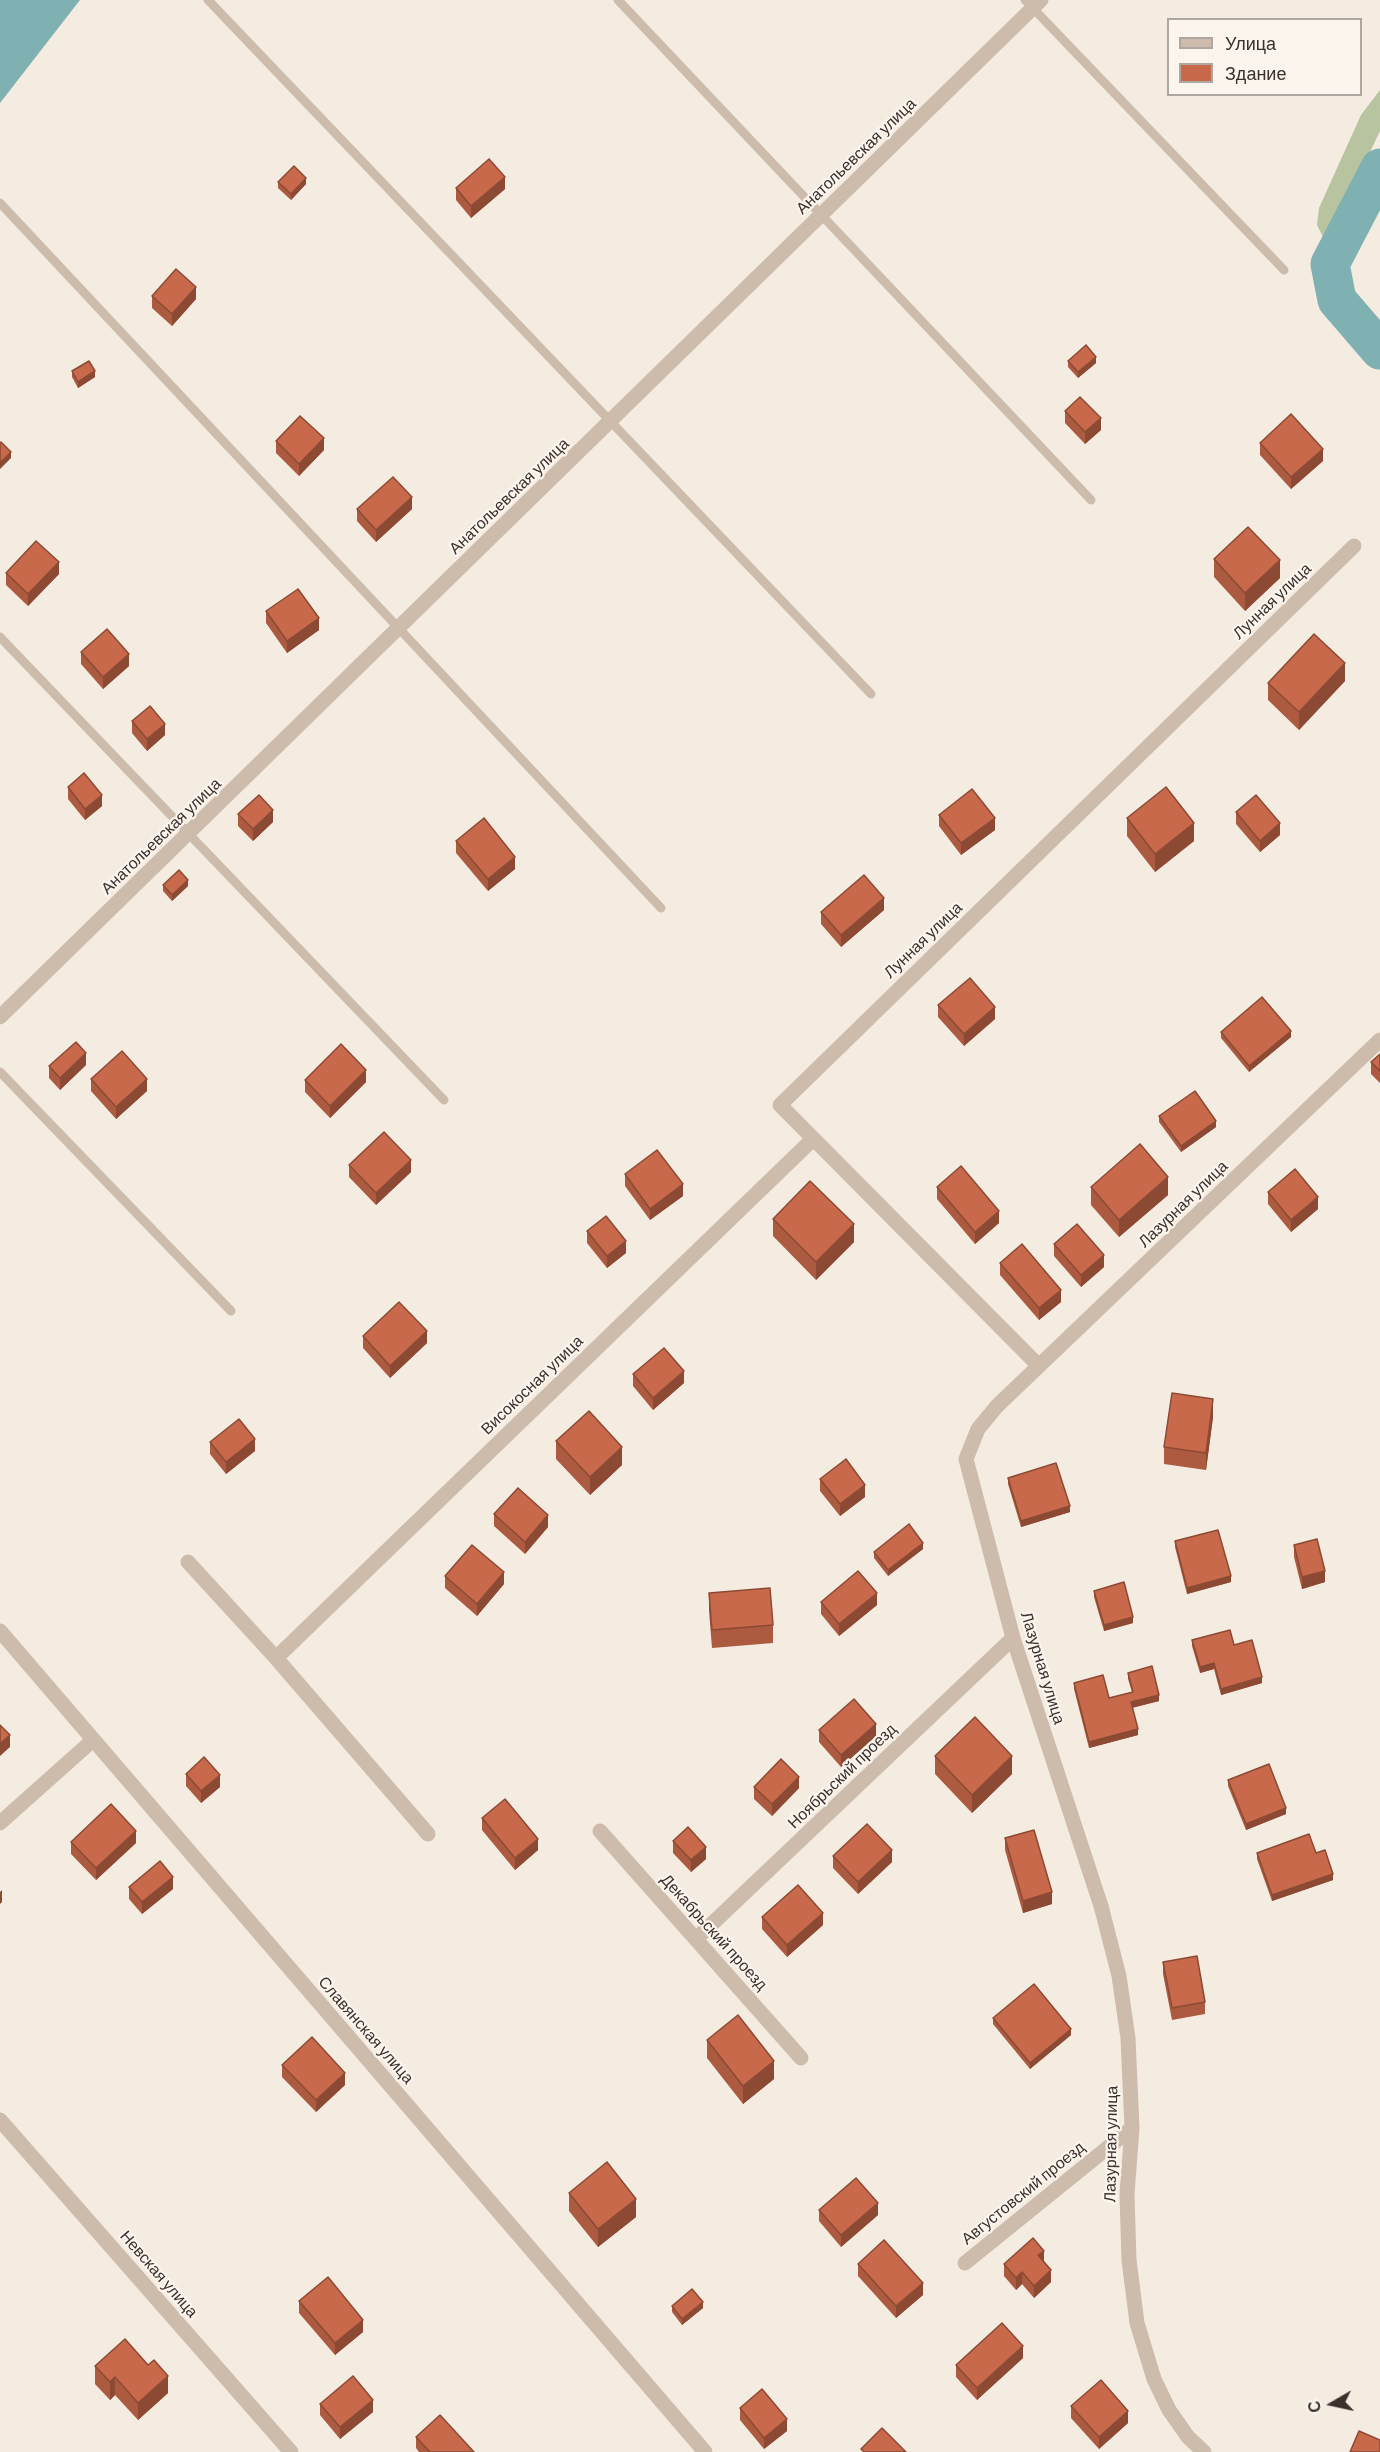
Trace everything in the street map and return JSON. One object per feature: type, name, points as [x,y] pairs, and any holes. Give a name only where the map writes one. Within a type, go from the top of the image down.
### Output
[{"type":"street","name":"Анатольевская улица","points":[[0,1017],[821,215],[1033,3]]},
{"type":"street","name":"Лунная улица","points":[[1038,1365],[780,1105],[1354,546]]},
{"type":"street","name":"Лазурная улица","points":[[1204,2452],[1188,2437],[1169,2410],[1154,2379],[1137,2323],[1129,2260],[1127,2194],[1132,2128],[1128,2038],[1119,1976],[1099,1898],[1013,1638],[966,1460],[978,1429],[1038,1365],[1380,1040]]},
{"type":"street","name":"Високосная улица","points":[[276,1658],[813,1139]]},
{"type":"street","points":[[188,1562],[276,1658],[428,1834]]},
{"type":"street","name":"Славянская улица","points":[[0,1630],[705,2452]]},
{"type":"street","name":"Ноябрьский проезд","points":[[696,1939],[1013,1638]]},
{"type":"street","points":[[0,1823],[93,1740]]},
{"type":"street","name":"Декабрьский проезд","points":[[600,1831],[801,2058]]},
{"type":"street","name":"Невская улица","points":[[0,2120],[291,2452]]},
{"type":"street","name":"Августовский проезд","points":[[965,2263],[1132,2128]]},
{"type":"lane","points":[[208,0],[871,693]]},
{"type":"lane","points":[[618,0],[1091,500]]},
{"type":"lane","points":[[1033,3],[1284,270]]},
{"type":"lane","points":[[0,203],[661,908]]},
{"type":"lane","points":[[0,637],[444,1100]]},
{"type":"lane","points":[[0,1071],[231,1311]]},
{"type":"green space","points":[[1380,90],[1380,131],[1335,225],[1323,237],[1317,225],[1319,208],[1361,115]]},
{"type":"water","points":[[0,0],[80,0],[0,103]]},
{"type":"building","points":[[489,159],[505,177],[471,206],[456,188]]},
{"type":"building","points":[[294,166],[306,178],[291,194],[278,182]]},
{"type":"building","points":[[176,269],[196,287],[172,314],[152,296]]},
{"type":"building","points":[[1086,345],[1096,357],[1078,372],[1068,361]]},
{"type":"building","points":[[89,361],[95,371],[78,382],[72,371]]},
{"type":"building","points":[[1080,397],[1101,418],[1085,432],[1065,411]]},
{"type":"building","points":[[1291,414],[1323,449],[1291,477],[1260,443]]},
{"type":"building","points":[[300,416],[324,438],[299,464],[276,441]]},
{"type":"building","points":[[0,443],[11,452],[0,463]]},
{"type":"building","points":[[393,477],[412,497],[376,530],[357,509]]},
{"type":"building","points":[[1248,527],[1280,560],[1245,593],[1214,559]]},
{"type":"building","points":[[36,541],[59,562],[28,594],[6,573]]},
{"type":"building","points":[[298,589],[319,618],[287,641],[266,611]]},
{"type":"building","points":[[107,629],[129,654],[103,677],[81,652]]},
{"type":"building","points":[[1314,634],[1345,663],[1299,712],[1268,683]]},
{"type":"building","points":[[150,706],[165,724],[147,739],[132,721]]},
{"type":"building","points":[[84,773],[102,795],[85,809],[68,787]]},
{"type":"building","points":[[1166,787],[1194,823],[1155,854],[1127,818]]},
{"type":"building","points":[[972,789],[995,818],[961,843],[939,815]]},
{"type":"building","points":[[259,795],[273,810],[253,829],[238,814]]},
{"type":"building","points":[[1256,795],[1280,823],[1260,841],[1236,812]]},
{"type":"building","points":[[484,818],[515,857],[488,879],[456,841]]},
{"type":"building","points":[[179,870],[188,880],[172,895],[163,885]]},
{"type":"building","points":[[864,875],[884,898],[841,935],[821,912]]},
{"type":"building","points":[[970,978],[995,1007],[964,1034],[938,1005]]},
{"type":"building","points":[[1262,997],[1291,1031],[1249,1066],[1221,1032]]},
{"type":"building","points":[[76,1042],[86,1053],[60,1078],[49,1066]]},
{"type":"building","points":[[341,1044],[366,1070],[330,1106],[305,1080]]},
{"type":"building","points":[[122,1051],[147,1079],[116,1107],[91,1079]]},
{"type":"building","points":[[1380,1054],[1380,1071],[1371,1062]]},
{"type":"building","points":[[1195,1091],[1216,1121],[1181,1146],[1159,1116]]},
{"type":"building","points":[[384,1132],[411,1160],[376,1193],[349,1165]]},
{"type":"building","points":[[1140,1144],[1168,1177],[1119,1220],[1091,1187]]},
{"type":"building","points":[[657,1150],[683,1184],[650,1209],[625,1174]]},
{"type":"building","points":[[961,1166],[999,1211],[975,1232],[937,1187]]},
{"type":"building","points":[[1295,1169],[1318,1197],[1291,1220],[1268,1192]]},
{"type":"building","points":[[810,1181],[854,1224],[816,1262],[773,1219]]},
{"type":"building","points":[[606,1216],[626,1241],[607,1256],[587,1231]]},
{"type":"building","points":[[1077,1224],[1104,1255],[1081,1275],[1054,1244]]},
{"type":"building","points":[[1022,1244],[1061,1290],[1039,1308],[1000,1263]]},
{"type":"building","points":[[399,1302],[427,1331],[390,1366],[363,1336]]},
{"type":"building","points":[[664,1348],[684,1371],[653,1398],[633,1374]]},
{"type":"building","points":[[1172,1393],[1213,1399],[1206,1453],[1164,1447]]},
{"type":"building","points":[[589,1411],[622,1447],[590,1477],[556,1441]]},
{"type":"building","points":[[239,1419],[255,1439],[226,1462],[210,1442]]},
{"type":"building","points":[[846,1459],[865,1485],[840,1504],[820,1479]]},
{"type":"building","points":[[1056,1463],[1070,1506],[1021,1521],[1008,1478]]},
{"type":"building","points":[[518,1488],[548,1515],[525,1542],[494,1514]]},
{"type":"building","points":[[909,1524],[923,1543],[888,1570],[874,1552]]},
{"type":"building","points":[[1218,1530],[1231,1576],[1187,1588],[1175,1541]]},
{"type":"building","points":[[1317,1539],[1325,1571],[1302,1577],[1294,1545]]},
{"type":"building","points":[[472,1545],[504,1572],[477,1604],[445,1576]]},
{"type":"building","points":[[858,1571],[877,1593],[839,1624],[821,1602]]},
{"type":"building","points":[[1124,1582],[1133,1617],[1104,1625],[1094,1591]]},
{"type":"building","points":[[770,1588],[773,1625],[712,1630],[709,1593]]},
{"type":"building","points":[[1230,1630],[1234,1645],[1252,1640],[1262,1677],[1221,1689],[1214,1663],[1200,1667],[1192,1640]]},
{"type":"building","points":[[1152,1666],[1159,1695],[1131,1702],[1138,1729],[1089,1742],[1074,1683],[1103,1675],[1109,1698],[1133,1692],[1128,1673]]},
{"type":"building","points":[[854,1699],[876,1724],[841,1755],[819,1730]]},
{"type":"building","points":[[975,1717],[1012,1756],[972,1795],[935,1756]]},
{"type":"building","points":[[0,1725],[10,1735],[0,1744]]},
{"type":"building","points":[[204,1757],[220,1775],[201,1791],[186,1774]]},
{"type":"building","points":[[781,1759],[799,1777],[772,1804],[754,1787]]},
{"type":"building","points":[[1269,1764],[1286,1808],[1246,1824],[1228,1780]]},
{"type":"building","points":[[505,1799],[538,1839],[515,1858],[482,1818]]},
{"type":"building","points":[[111,1804],[136,1831],[96,1868],[71,1842]]},
{"type":"building","points":[[867,1824],[892,1850],[858,1882],[833,1856]]},
{"type":"building","points":[[688,1827],[706,1847],[691,1860],[673,1841]]},
{"type":"building","points":[[1034,1830],[1052,1892],[1023,1901],[1005,1838]]},
{"type":"building","points":[[1309,1834],[1316,1853],[1325,1850],[1333,1874],[1272,1895],[1257,1853]]},
{"type":"building","points":[[160,1861],[173,1877],[142,1902],[129,1887]]},
{"type":"building","points":[[798,1885],[823,1913],[787,1945],[762,1917]]},
{"type":"building","points":[[1197,1956],[1205,2002],[1172,2008],[1163,1962]]},
{"type":"building","points":[[1034,1984],[1071,2029],[1030,2063],[993,2018]]},
{"type":"building","points":[[738,2015],[774,2061],[743,2086],[707,2040]]},
{"type":"building","points":[[312,2037],[345,2073],[316,2100],[282,2065]]},
{"type":"building","points":[[607,2162],[636,2199],[598,2229],[569,2193]]},
{"type":"building","points":[[856,2178],[878,2203],[841,2235],[819,2210]]},
{"type":"building","points":[[1033,2238],[1044,2251],[1038,2255],[1051,2270],[1034,2286],[1022,2272],[1016,2278],[1004,2264]]},
{"type":"building","points":[[884,2240],[923,2283],[896,2306],[858,2264]]},
{"type":"building","points":[[328,2277],[363,2320],[335,2343],[299,2301]]},
{"type":"building","points":[[692,2289],[703,2302],[682,2319],[672,2306]]},
{"type":"building","points":[[1002,2323],[1023,2346],[977,2388],[956,2365]]},
{"type":"building","points":[[125,2339],[148,2365],[154,2360],[168,2376],[138,2403],[115,2377],[110,2382],[95,2366]]},
{"type":"building","points":[[353,2376],[373,2400],[340,2427],[320,2404]]},
{"type":"building","points":[[1101,2380],[1128,2411],[1099,2437],[1071,2406]]},
{"type":"building","points":[[762,2389],[787,2419],[764,2438],[740,2408]]},
{"type":"building","points":[[440,2415],[474,2452],[430,2452],[416,2437]]},
{"type":"building","points":[[882,2428],[906,2452],[864,2452],[861,2449]]},
{"type":"building","points":[[1359,2431],[1380,2440],[1380,2452],[1350,2452]]},
{"type":"waterway","points":[[1380,168],[1330,264],[1337,300],[1380,350]]}]
